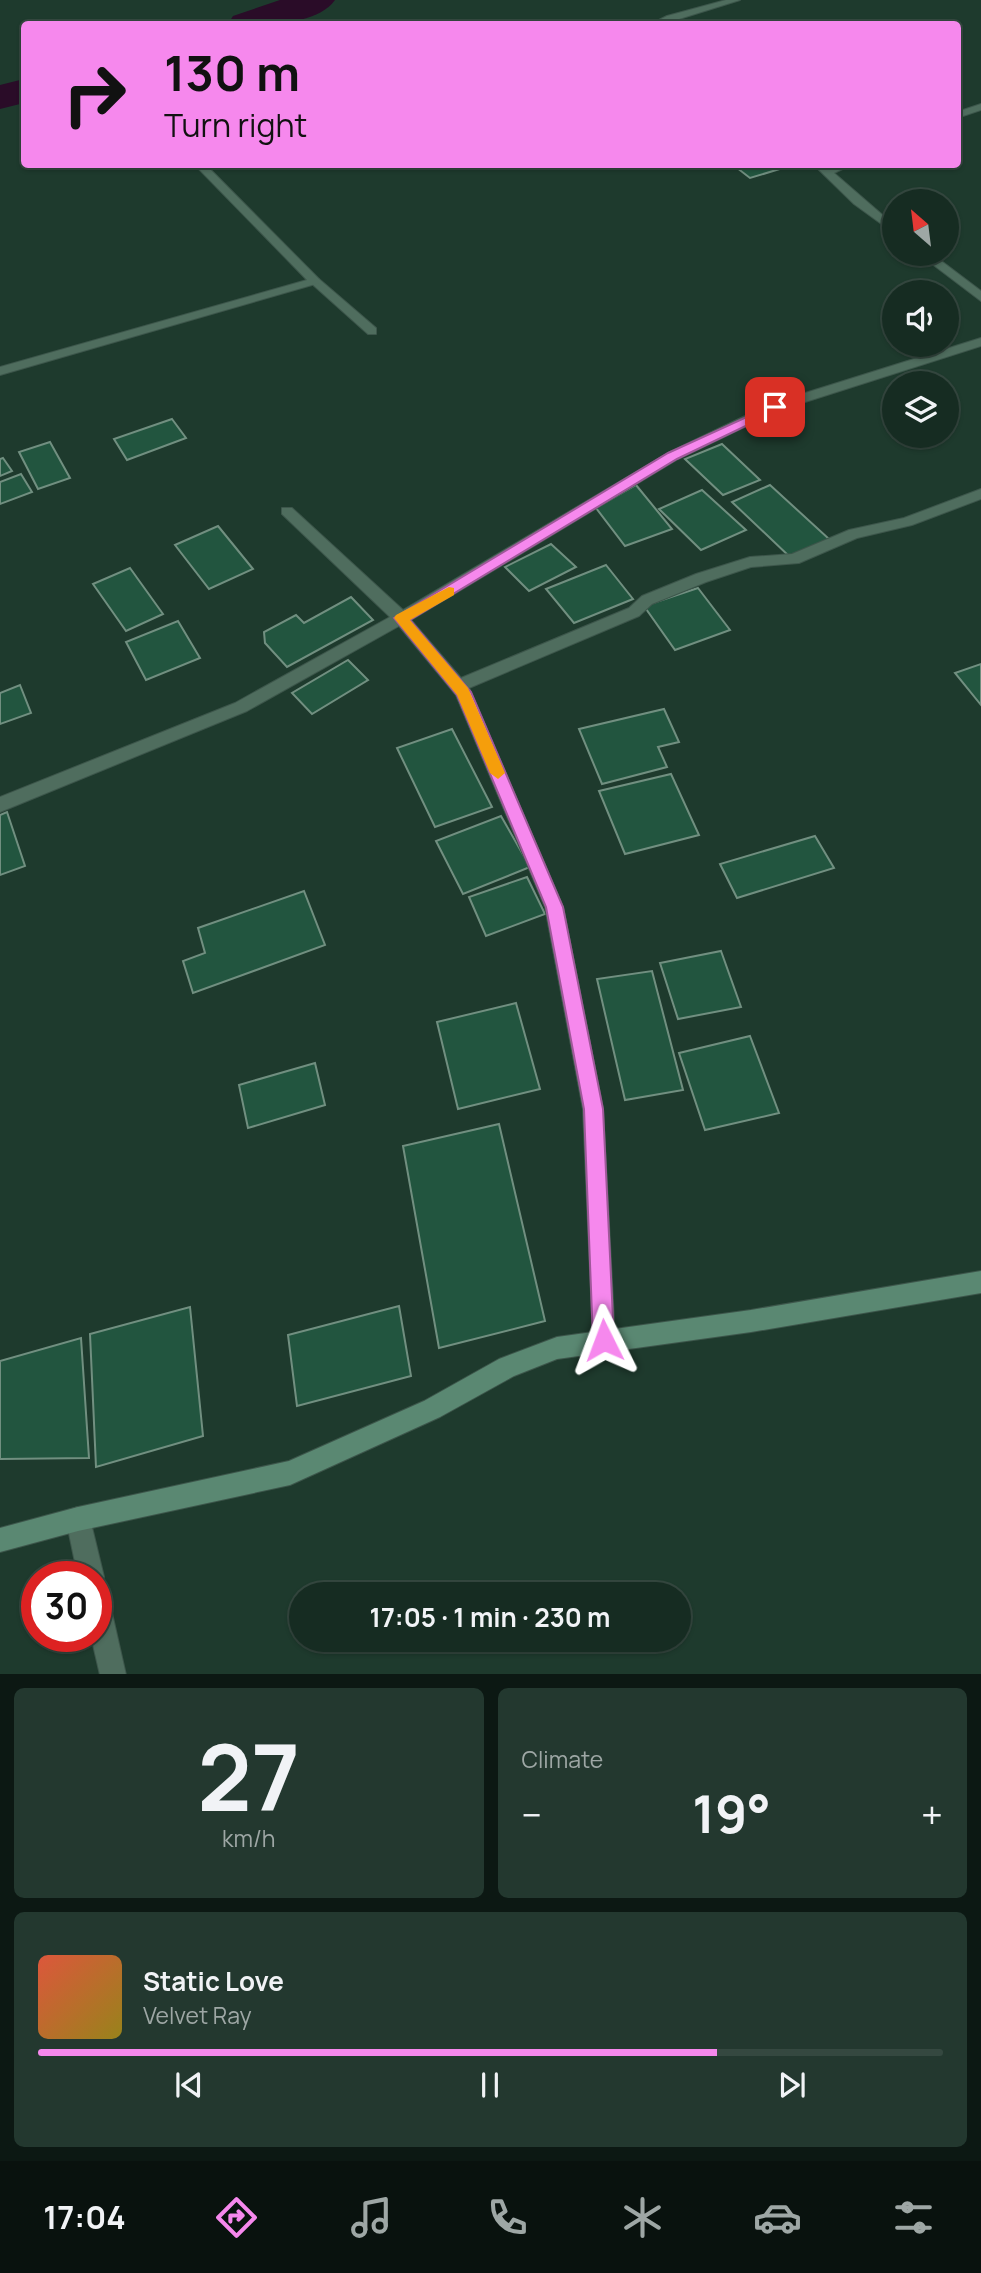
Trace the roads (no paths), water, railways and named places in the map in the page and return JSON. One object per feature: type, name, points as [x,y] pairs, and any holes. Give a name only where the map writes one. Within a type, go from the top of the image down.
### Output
[{"type":"street","points":[[663,21],[736,0]]},
{"type":"street","points":[[961,114],[981,107]]},
{"type":"street","points":[[203,168],[315,281],[372,331]]},
{"type":"street","points":[[822,168],[882,221]]},
{"type":"street","points":[[941,266],[981,297]]},
{"type":"street","points":[[0,371],[315,281]]},
{"type":"street","points":[[968,287],[981,284]]},
{"type":"street","points":[[0,805],[241,707],[401,618],[673,456],[775,407],[981,342]]},
{"type":"street","points":[[458,686],[634,612],[647,600],[701,578],[750,562],[794,559],[854,534],[907,522],[981,494]]},
{"type":"street","points":[[287,511],[401,618],[463,692],[554,907],[593,1109],[604,1340]]},
{"type":"street","points":[[0,1540],[78,1519],[290,1473],[432,1409],[507,1367],[557,1348],[751,1321],[981,1282]]},
{"type":"street","points":[[78,1519],[87,1561]]},
{"type":"street","points":[[108,1652],[113,1674]]},
{"type":"waterway","points":[[256,21],[316,0]]},
{"type":"waterway","points":[[0,97],[21,92]]}]
